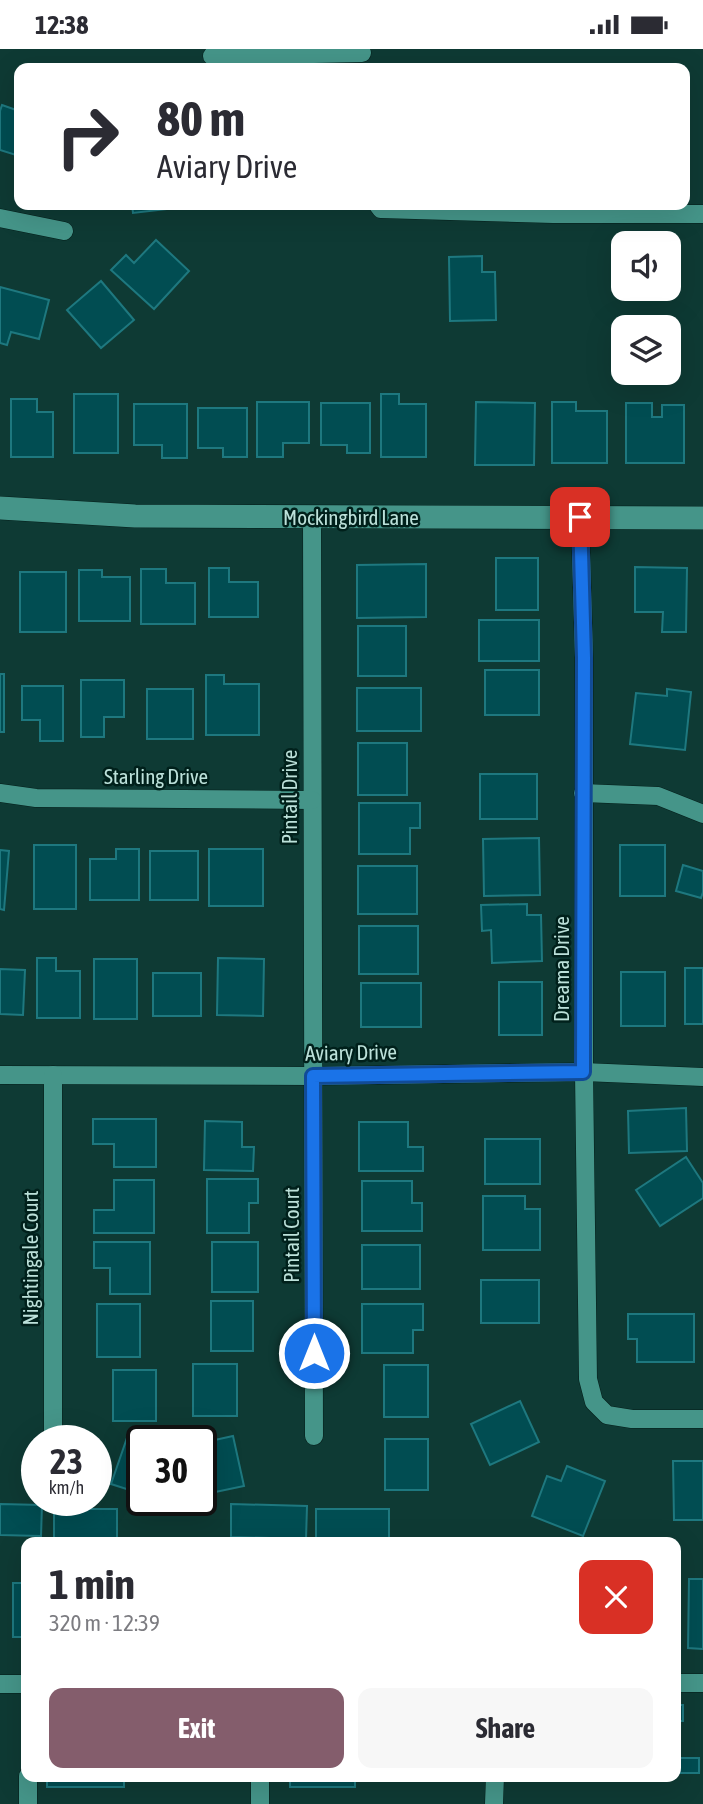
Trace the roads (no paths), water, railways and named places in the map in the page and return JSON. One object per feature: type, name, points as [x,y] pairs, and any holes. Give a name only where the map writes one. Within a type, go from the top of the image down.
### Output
[{"type":"street","points":[[212,56],[362,57]]},
{"type":"street","points":[[454,210],[553,214],[703,214]]},
{"type":"street","points":[[0,218],[64,231]]},
{"type":"street","name":"Mockingbird Lane","points":[[0,508],[135,516],[703,518]]},
{"type":"street","name":"Dreama Drive","points":[[580,517],[584,658],[583,1072],[588,1379],[594,1402],[607,1415],[632,1419],[703,1419]]},
{"type":"street","name":"Pintail Drive","points":[[312,518],[313,1076]]},
{"type":"street","name":"Starling Drive","points":[[0,793],[36,798],[312,800]]},
{"type":"street","points":[[583,793],[658,796],[703,814]]},
{"type":"street","name":"Aviary Drive","points":[[0,1075],[313,1076],[583,1072],[703,1077]]},
{"type":"street","name":"Nightingale Court","points":[[53,1075],[53,1425]]},
{"type":"street","name":"Pintail Court","points":[[313,1076],[314,1436]]},
{"type":"street","points":[[681,1683],[703,1683]]},
{"type":"street","points":[[0,1684],[21,1684]]},
{"type":"street","points":[[28,1804],[29,1782]]},
{"type":"street","points":[[260,1782],[260,1804]]},
{"type":"street","points":[[494,1804],[495,1782]]}]
